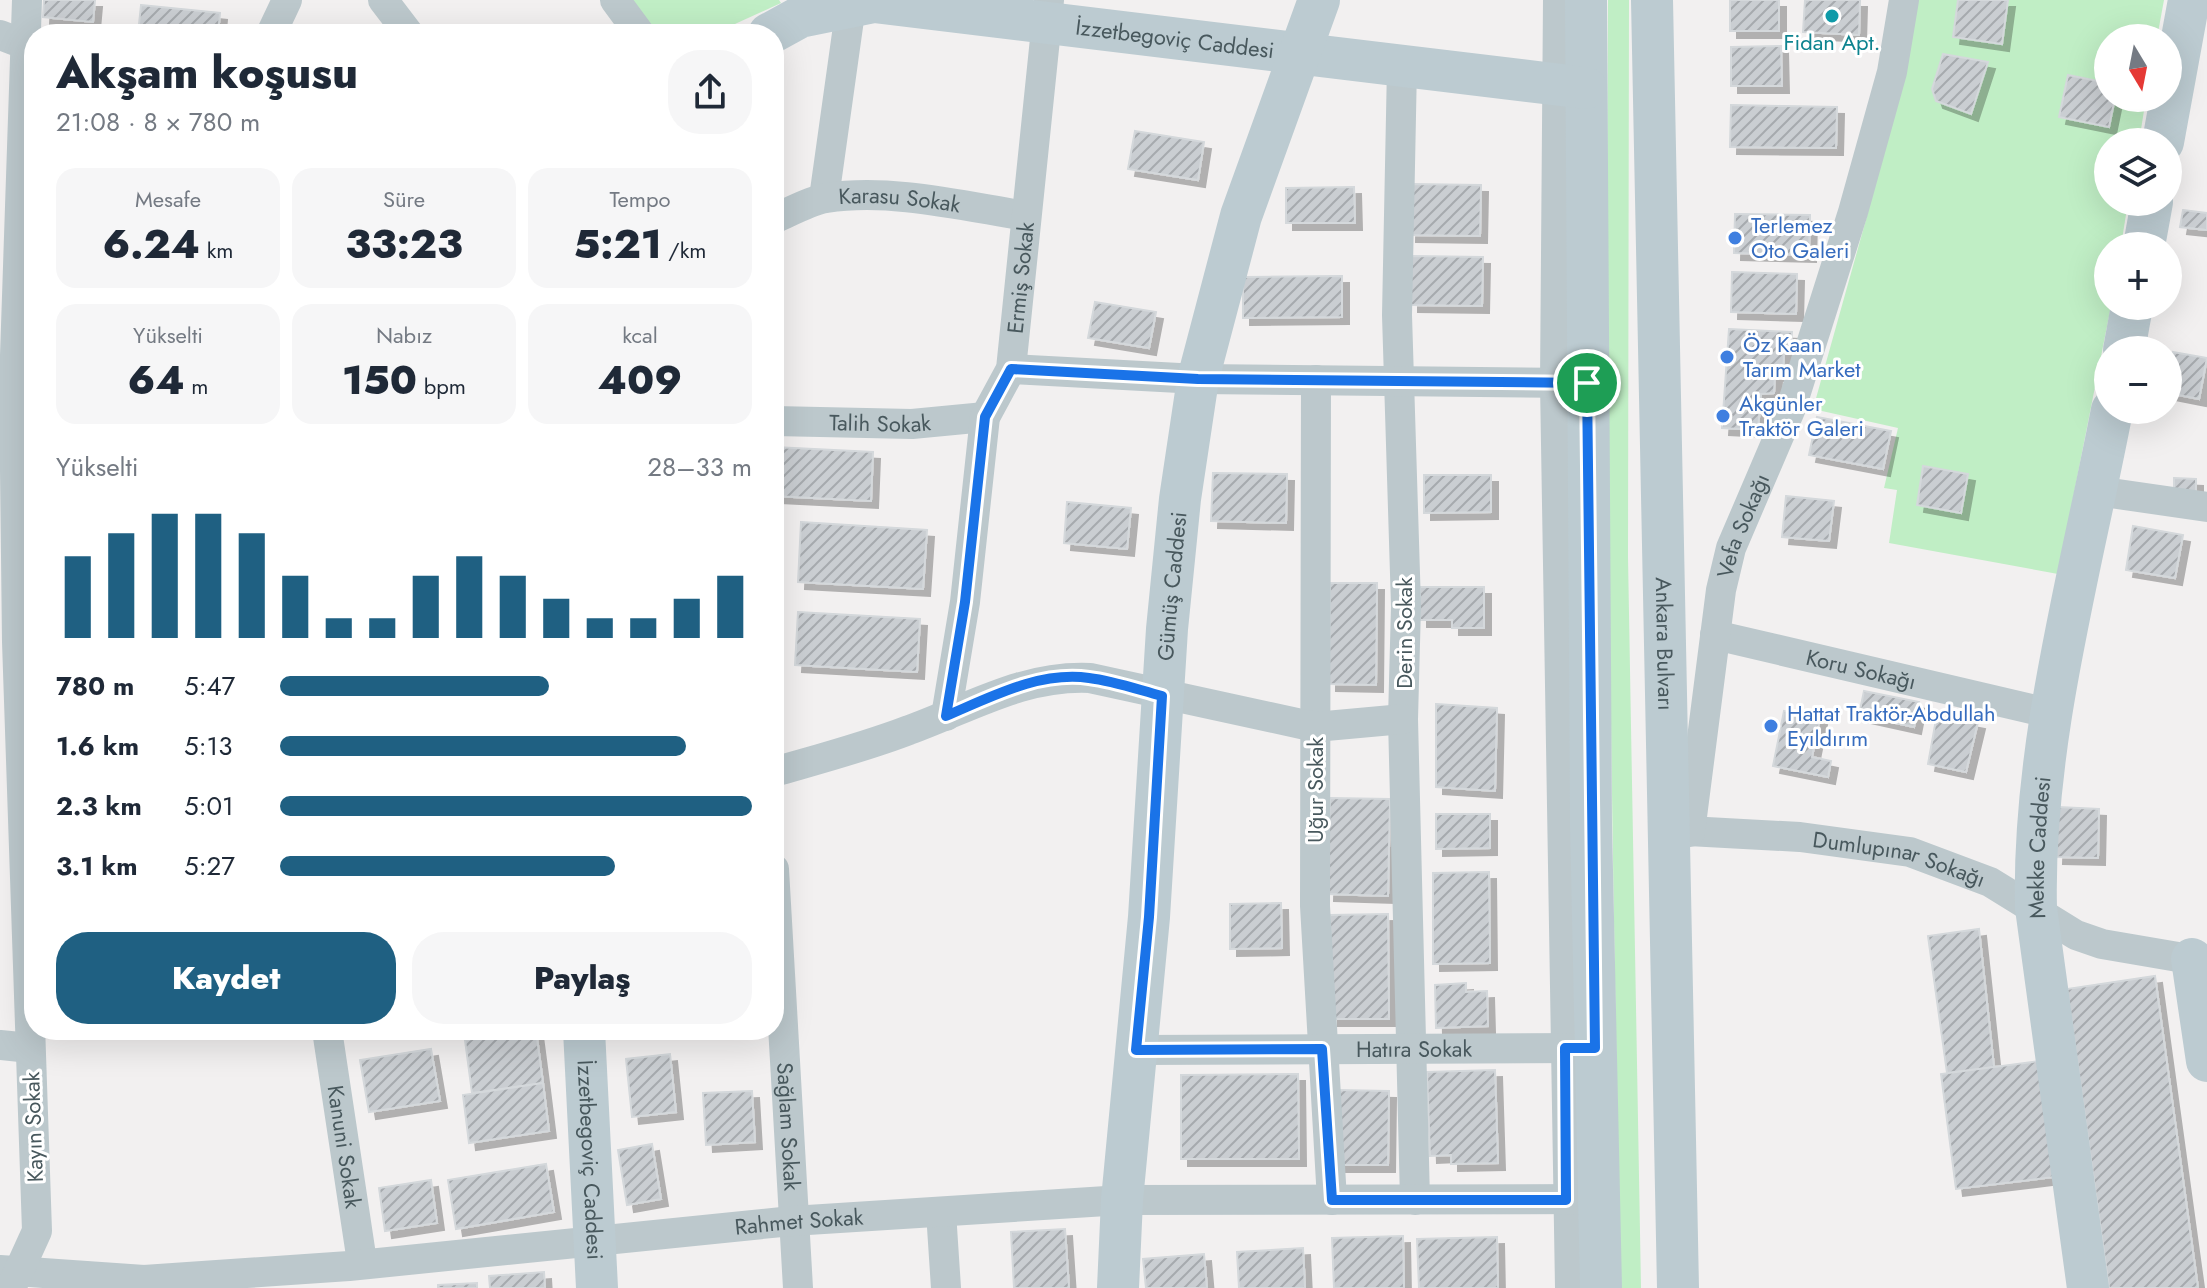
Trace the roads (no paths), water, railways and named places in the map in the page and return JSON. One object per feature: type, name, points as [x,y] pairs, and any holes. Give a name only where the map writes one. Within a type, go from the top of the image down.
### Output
[{"type":"street","name":"Kayın Sokak","points":[[24,931],[9,642],[16,386],[9,223],[20,43],[27,0]]},
{"type":"street","points":[[276,24],[287,0]]},
{"type":"street","points":[[383,0],[401,24]]},
{"type":"street","points":[[615,0],[633,24]]},
{"type":"street","name":"Gümüş Caddesi","points":[[1118,1288],[1122,1200],[1149,917],[1162,696],[1180,499],[1198,379],[1237,228],[1319,0]]},
{"type":"street","points":[[1558,0],[1572,86]]},
{"type":"street","points":[[1570,1288],[1583,1199],[1571,383],[1572,86],[1586,0]]},
{"type":"street","name":"Ankara Bulvarı","points":[[1652,0],[1679,831],[1678,1288]]},
{"type":"street","name":"Vefa Sokağı","points":[[1679,831],[1731,548],[1791,408],[1853,212],[1892,72],[1904,0]]},
{"type":"street","points":[[2166,128],[2189,0]]},
{"type":"street","points":[[824,198],[866,3]]},
{"type":"street","name":"İzzetbegoviç Caddesi","points":[[788,17],[866,3],[1047,12],[1301,56],[1572,86]]},
{"type":"street","name":"Ermiş Sokak","points":[[946,716],[965,602],[985,417],[1011,369],[1047,12]]},
{"type":"street","name":"Derin Sokak","points":[[1402,66],[1396,234],[1406,606],[1403,719],[1415,1200]]},
{"type":"street","name":"Karasu Sokak","points":[[784,215],[824,198],[890,198],[1026,216]]},
{"type":"street","points":[[1011,369],[1198,379],[1571,383]]},
{"type":"street","name":"Uğur Sokak","points":[[1316,380],[1315,906],[1332,1200]]},
{"type":"street","name":"Talih Sokak","points":[[784,421],[912,424],[985,417]]},
{"type":"street","name":"Mekke Caddesi","points":[[2088,1288],[2036,908],[2035,857],[2041,779],[2109,424]]},
{"type":"street","points":[[2097,491],[2207,507]]},
{"type":"street","name":"Koru Sokağı","points":[[1715,635],[2053,714]]},
{"type":"street","points":[[784,769],[855,749],[946,716],[998,693],[1064,677],[1090,678],[1315,727],[1403,719]]},
{"type":"street","name":"Dumlupınar Sokağı","points":[[1679,831],[1800,837],[1910,852],[1967,871],[2036,908],[2076,935],[2102,944],[2200,961]]},
{"type":"street","points":[[2200,961],[2207,1061]]},
{"type":"street","name":"Kayın Sokak","points":[[11,1277],[37,1231],[30,1040]]},
{"type":"street","name":"Kanuni Sokak","points":[[328,1040],[353,1272]]},
{"type":"street","name":"İzzetbegoviç Caddesi","points":[[584,1040],[597,1288]]},
{"type":"street","name":"Sağlam Sokak","points":[[783,1040],[798,1288]]},
{"type":"street","points":[[0,1045],[30,1048]]},
{"type":"street","name":"Hatıra Sokak","points":[[1136,1050],[1580,1048]]},
{"type":"street","points":[[1583,1199],[1601,1288]]},
{"type":"street","name":"Rahmet Sokak","points":[[11,1277],[144,1284],[353,1272],[594,1239],[792,1221],[1122,1200],[1583,1199]]},
{"type":"street","points":[[941,1212],[946,1288]]},
{"type":"place","name":"Fidan Apt.","points":[[1832,16]]},
{"type":"place","name":"Terlemez Oto Galeri","points":[[1735,238]]},
{"type":"place","name":"Öz Kaan Tarım Market","points":[[1727,357]]},
{"type":"place","name":"Akgünler Traktör Galeri","points":[[1723,416]]},
{"type":"place","name":"Hattat Traktör-Abdullah Eyıldırım","points":[[1771,726]]}]
